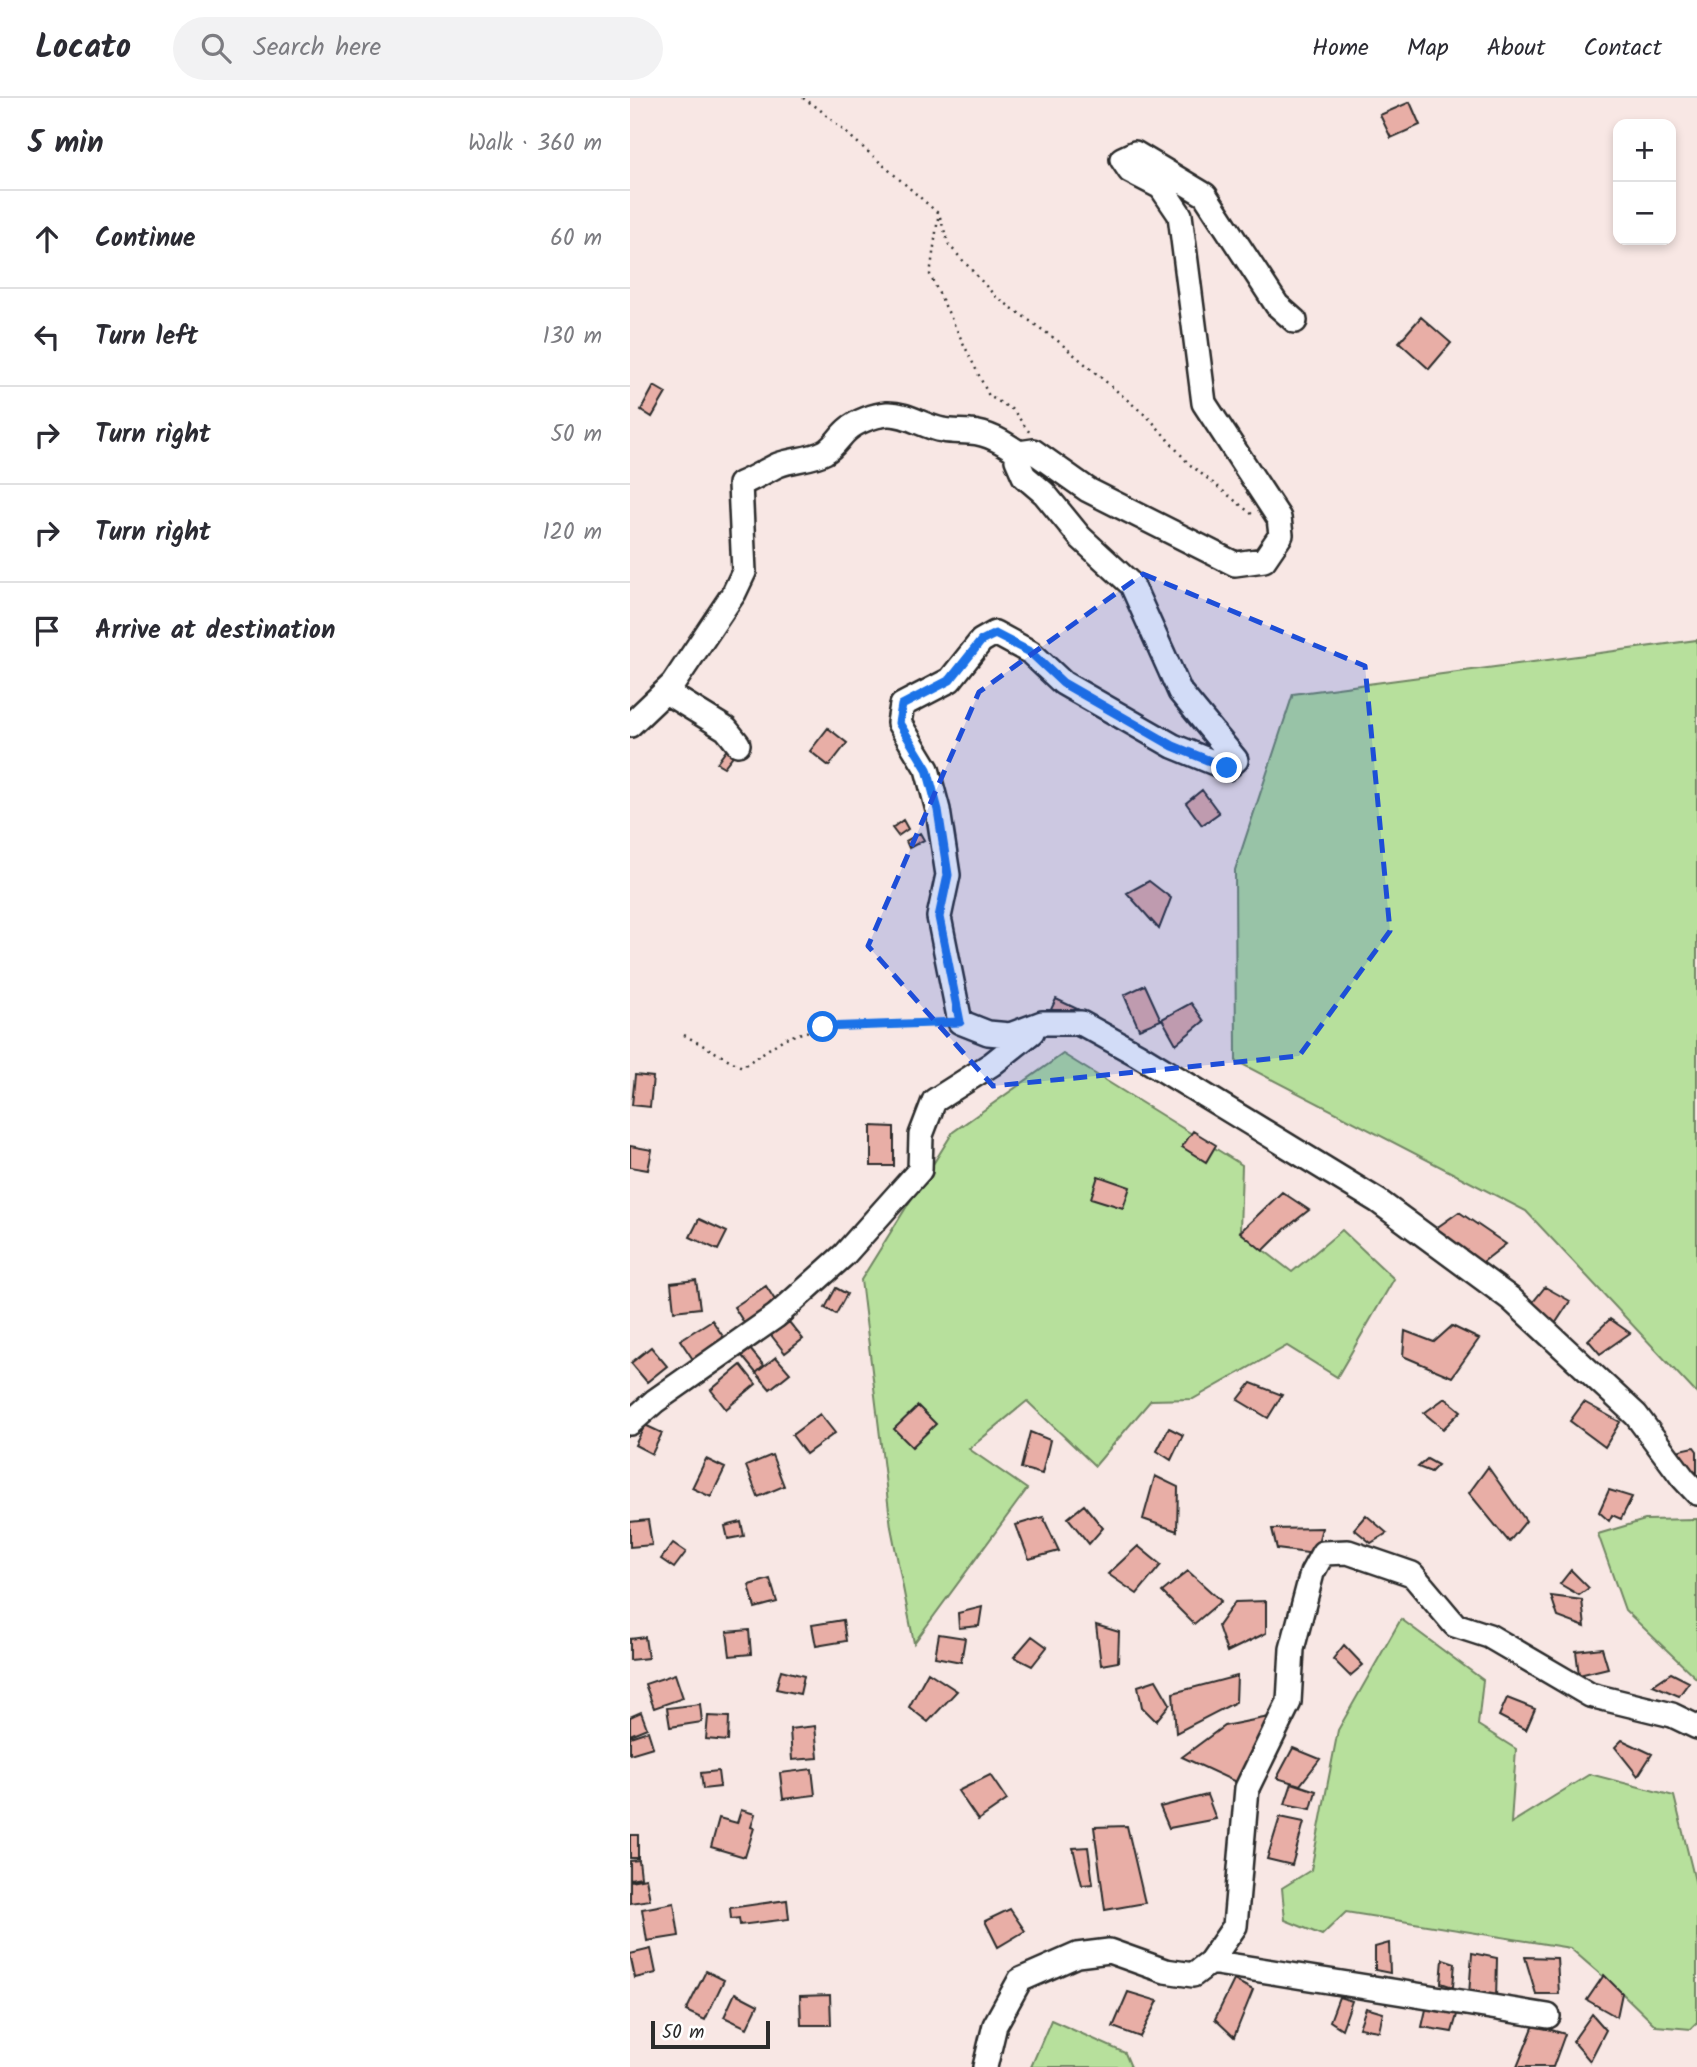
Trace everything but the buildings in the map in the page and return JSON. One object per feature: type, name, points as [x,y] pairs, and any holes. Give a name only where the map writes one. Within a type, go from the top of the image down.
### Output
[{"type":"street","points":[[630,725],[666,692],[734,593],[744,572],[740,484],[779,465],[811,458],[826,451],[859,422],[889,414],[934,429],[987,436],[1000,440],[1019,453],[1033,451],[1088,490],[1235,564],[1264,560],[1281,535],[1279,518],[1204,402],[1180,215],[1161,187],[1130,171],[1122,159],[1135,153],[1205,195],[1277,304],[1295,321]]},
{"type":"street","points":[[1019,453],[1017,460],[1024,476],[1044,492],[1080,537],[1132,585],[1180,691],[1236,760],[1227,768],[1173,746],[1063,683],[1030,652],[995,634],[981,641],[950,680],[902,705],[899,723],[927,769],[938,810],[948,875],[939,917],[960,1022],[988,1033],[1010,1035],[1042,1023],[1081,1023],[1137,1054],[1378,1201],[1511,1299],[1636,1416],[1682,1478],[1697,1493]]},
{"type":"street","points":[[666,692],[726,729],[738,744]]},
{"type":"street","points":[[630,1423],[654,1401],[776,1316],[844,1255],[920,1170],[921,1135],[934,1101],[992,1064],[1042,1023]]},
{"type":"street","points":[[985,2067],[995,2025],[1020,1980],[1077,1955],[1109,1951],[1165,1971],[1193,1975],[1210,1962],[1235,1926],[1247,1788],[1289,1702],[1292,1649],[1312,1573],[1323,1553],[1348,1552],[1412,1574],[1455,1625],[1489,1636],[1590,1695],[1672,1714],[1697,1727]]},
{"type":"street","points":[[1210,1962],[1548,2016]]},
{"type":"path","points":[[803,98],[818,108],[939,214],[948,245],[995,296],[1068,349],[1151,420],[1188,463],[1281,535]]},
{"type":"path","points":[[939,214],[930,275],[989,396],[1013,410],[1027,431],[1038,440]]},
{"type":"path","points":[[684,1035],[742,1067],[785,1038],[823,1027],[960,1022]]},
{"type":"highlighted area","points":[[1143,574],[1365,666],[1390,931],[1299,1056],[993,1086],[868,946],[979,692]]},
{"type":"green space","points":[[1697,640],[1697,1394],[1526,1211],[1236,1061],[1235,870],[1293,694]]},
{"type":"green space","points":[[1063,1054],[1242,1165],[1240,1232],[1292,1272],[1342,1230],[1394,1279],[1337,1377],[1287,1346],[1193,1399],[1151,1400],[1095,1466],[1027,1401],[969,1449],[1027,1489],[914,1643],[891,1527],[861,1280],[953,1132]]},
{"type":"green space","points":[[1697,1519],[1697,1679],[1625,1610],[1598,1534],[1645,1520]]},
{"type":"green space","points":[[1401,1619],[1483,1680],[1478,1725],[1516,1749],[1511,1823],[1590,1774],[1674,1796],[1697,1889],[1697,2023],[1691,2029],[1656,2026],[1570,1948],[1346,1912],[1322,1935],[1285,1920],[1282,1888],[1311,1870],[1338,1730]]},
{"type":"green space","points":[[1051,2020],[1125,2053],[1131,2067],[1031,2067]]},
{"type":"route","points":[[823,1027],[960,1022],[939,917],[948,875],[938,810],[927,769],[899,723],[902,705],[950,680],[981,641],[995,634],[1030,652],[1063,683],[1173,746],[1227,768]]}]
